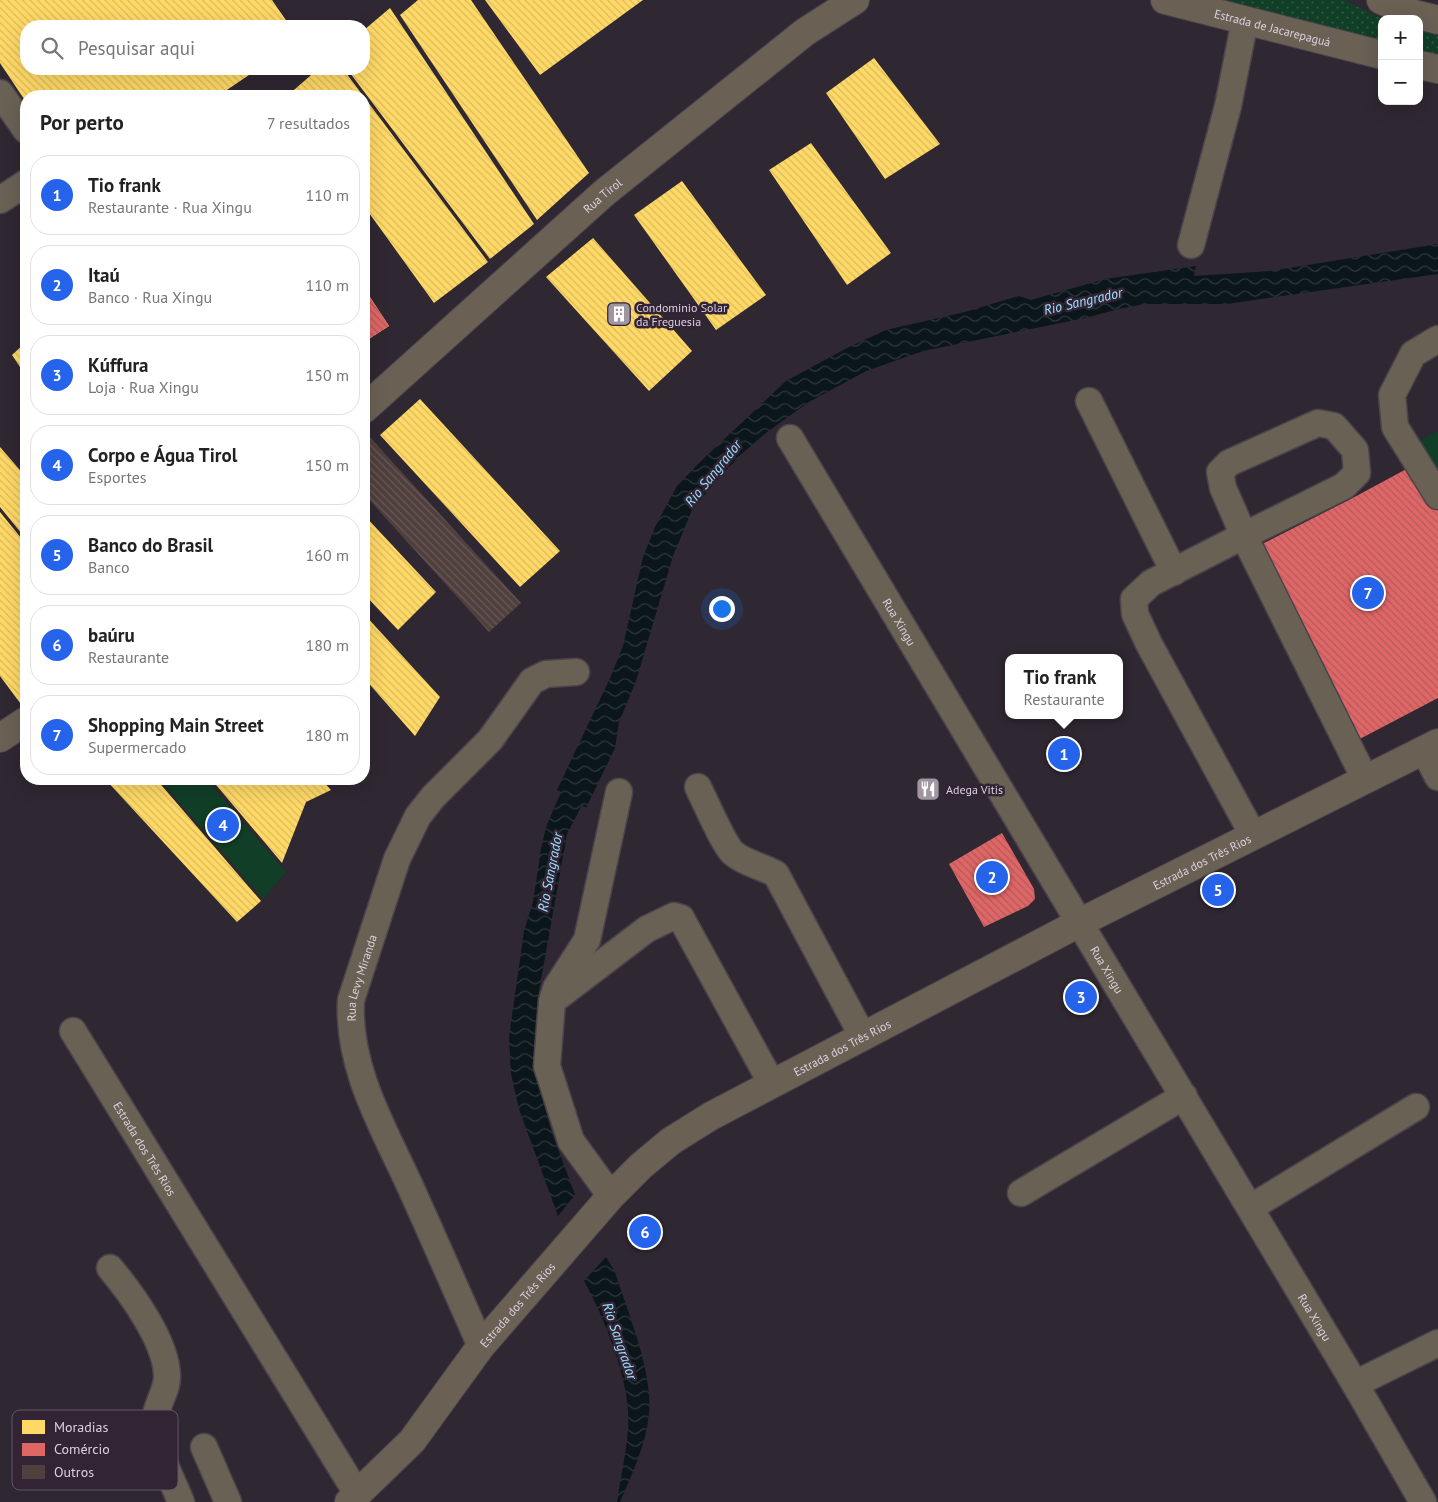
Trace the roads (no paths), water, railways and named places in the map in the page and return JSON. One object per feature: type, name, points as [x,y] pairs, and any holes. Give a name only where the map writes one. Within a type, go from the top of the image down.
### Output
[{"type":"main road","name":"Rua Tirol","points":[[370,404],[604,193],[805,32],[855,0]]},
{"type":"main road","name":"Estrada de Jacarepaguá","points":[[1165,0],[1378,54]]},
{"type":"main road","points":[[1381,0],[1414,14],[1436,15]]},
{"type":"main road","points":[[1423,66],[1438,69]]},
{"type":"main road","points":[[0,738],[20,725]]},
{"type":"main road","name":"Estrada dos Três Rios","points":[[353,1499],[412,1441],[481,1346],[611,1196],[641,1166],[671,1141],[712,1116],[1081,922],[1431,746]]},
{"type":"street","points":[[1191,245],[1228,106],[1245,20]]},
{"type":"street","points":[[0,93],[20,121]]},
{"type":"street","points":[[0,200],[20,187]]},
{"type":"street","points":[[1438,339],[1413,354],[1392,395],[1395,427],[1438,496]]},
{"type":"street","points":[[1089,401],[1174,572]]},
{"type":"street","points":[[1253,835],[1135,614],[1134,599],[1151,583],[1174,572],[1244,536],[1344,486],[1357,473],[1355,450],[1334,426],[1318,423],[1229,463],[1220,472],[1224,488],[1244,536],[1365,779]]},
{"type":"street","name":"Rua Xingu","points":[[790,438],[1356,1384],[1423,1502]]},
{"type":"street","name":"Rua Levy Miranda","points":[[481,1346],[367,1092],[353,1043],[350,1022],[350,1000],[397,859],[418,816],[433,797],[490,740],[532,680],[546,674],[576,672]]},
{"type":"street","points":[[1431,746],[1438,777]]},
{"type":"street","points":[[698,787],[732,852],[751,864],[776,874],[863,1037]]},
{"type":"street","points":[[611,1196],[571,1141],[547,1066],[552,1000],[556,988],[588,940],[620,792]]},
{"type":"street","points":[[552,1000],[647,929],[674,916],[681,918],[772,1084]]},
{"type":"street","name":"Estrada dos Três Rios","points":[[73,1031],[353,1499]]},
{"type":"street","points":[[1021,1193],[1184,1096]]},
{"type":"street","points":[[1250,1208],[1416,1107]]},
{"type":"street","points":[[110,1268],[141,1308],[162,1354],[168,1375],[158,1410]]},
{"type":"street","points":[[1356,1384],[1438,1343]]},
{"type":"street","points":[[204,1447],[228,1502]]},
{"type":"street","points":[[177,1490],[181,1502]]},
{"type":"water","name":"Rio Sangrador","points":[[1438,244],[1438,274],[1226,304],[1145,304],[923,351],[866,371],[809,402],[767,432],[723,473],[692,510],[673,556],[636,681],[619,722],[615,748],[586,808],[582,805],[567,834],[539,991],[538,1015],[539,1064],[543,1101],[575,1195],[558,1216],[519,1109],[511,1074],[509,1037],[524,931],[533,902],[546,827],[561,792],[557,790],[611,676],[623,646],[643,557],[655,527],[677,486],[786,381],[847,348],[886,330],[965,312],[1019,296],[1031,300],[1105,279],[1196,266],[1194,276],[1270,271]]},
{"type":"water","name":"Rio Sangrador","points":[[606,1257],[615,1272],[638,1343],[647,1380],[649,1398],[649,1414],[645,1437],[620,1502],[617,1502],[628,1433],[626,1396],[623,1379],[612,1344],[599,1310],[584,1281]]},
{"type":"place","name":"Condominio Solar da Freguesia","points":[[619,314]]},
{"type":"place","name":"Shopping Main Street","points":[[1368,593]]},
{"type":"place","name":"Tio frank","points":[[1064,754]]},
{"type":"place","name":"Adega Vitis","points":[[928,789]]},
{"type":"place","name":"Corpo e Água Tirol","points":[[223,825]]},
{"type":"place","name":"Itaú","points":[[992,877]]},
{"type":"place","name":"Banco do Brasil","points":[[1218,890]]},
{"type":"place","name":"Kúffura","points":[[1081,997]]},
{"type":"place","name":"baúru","points":[[645,1232]]}]
